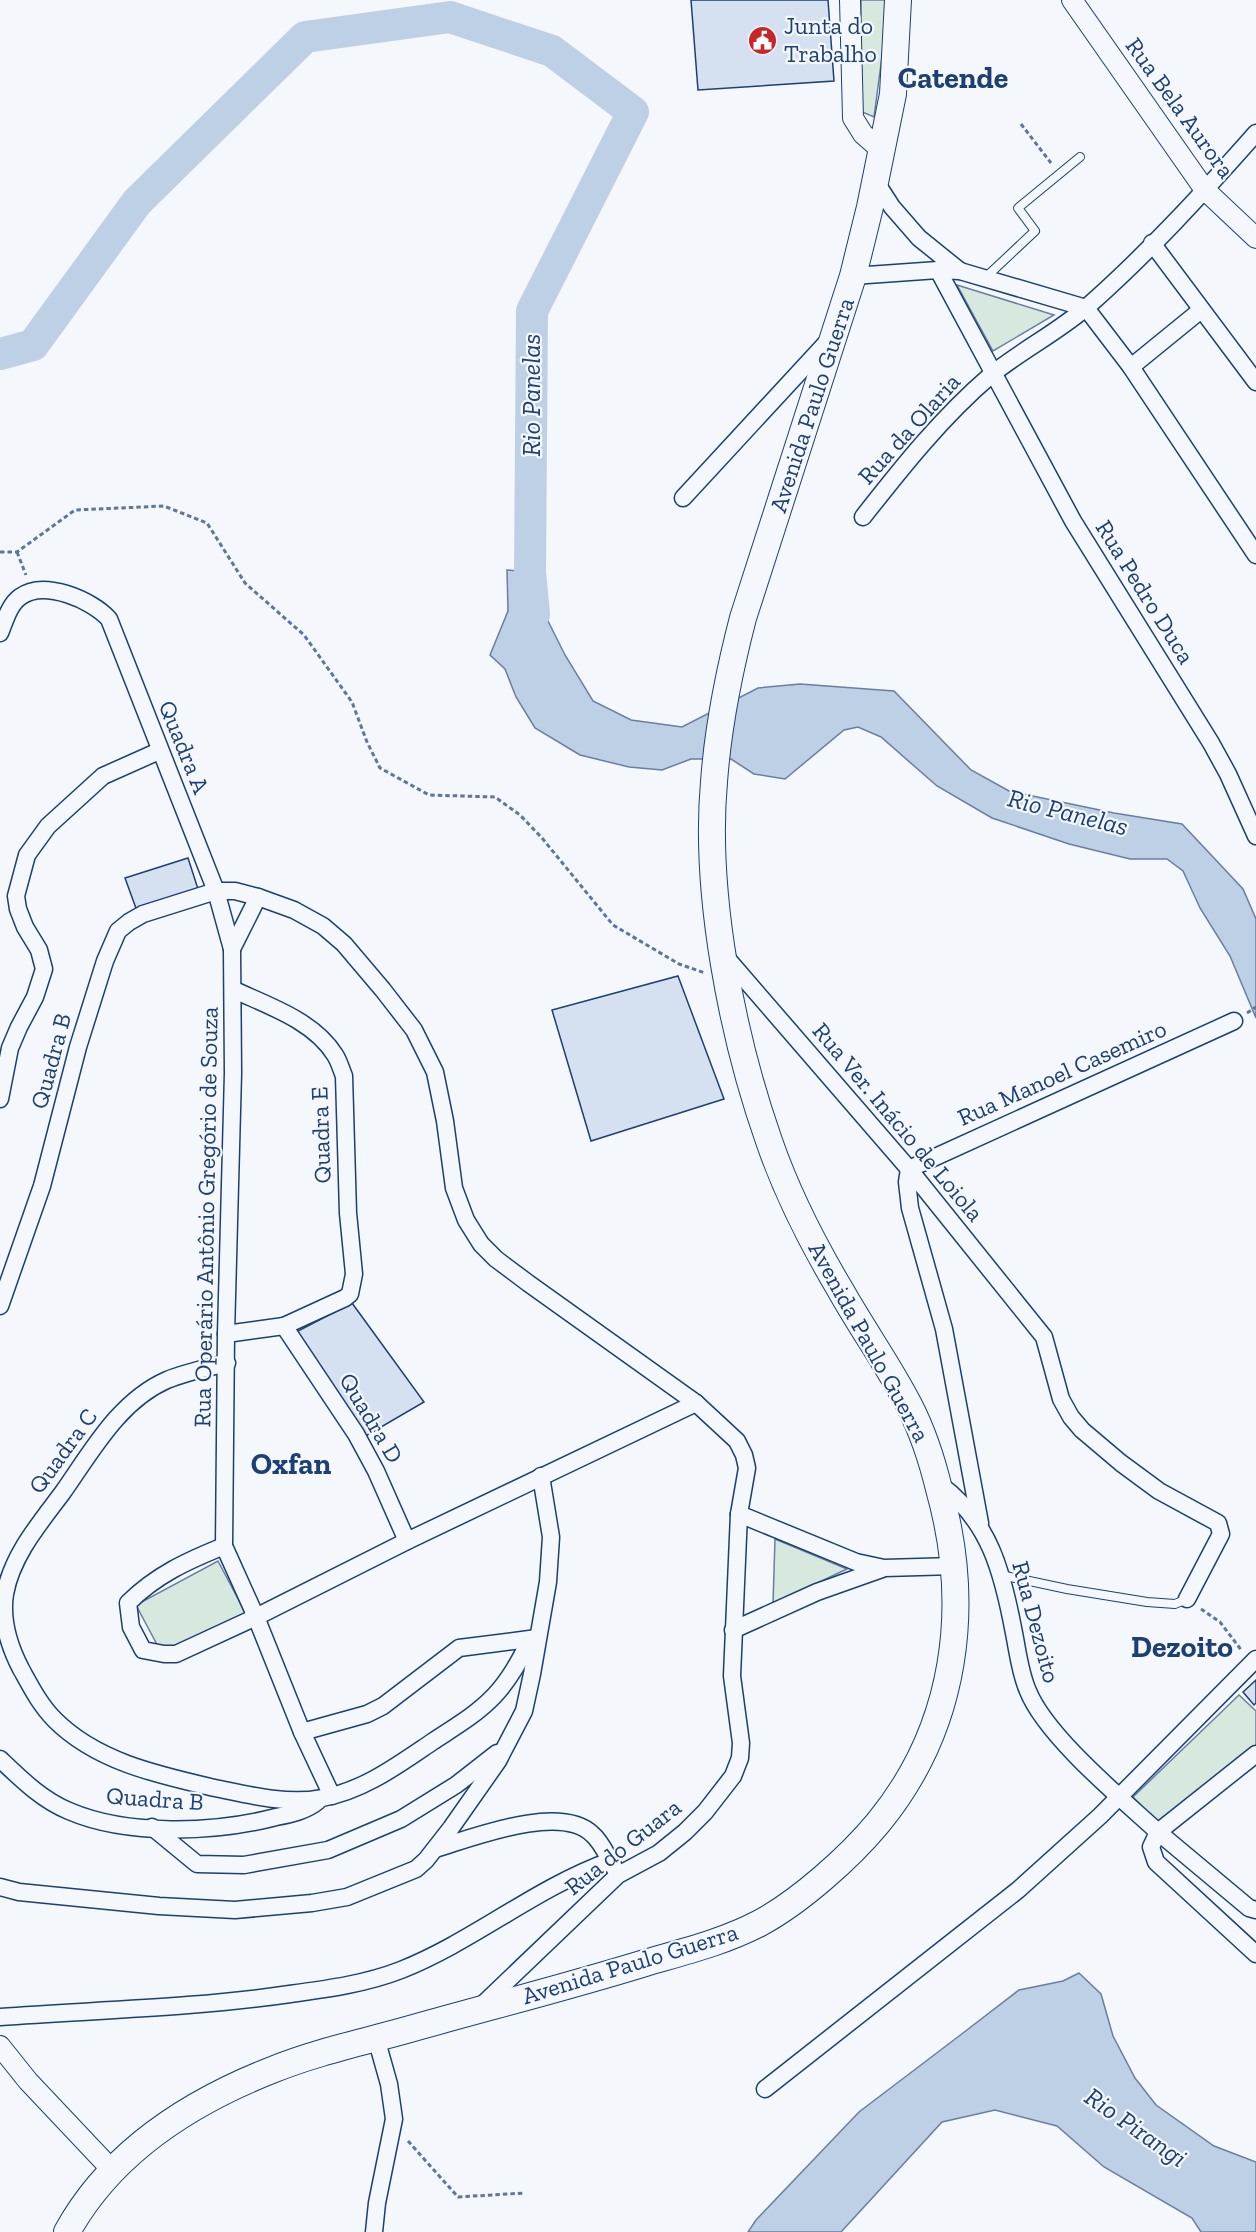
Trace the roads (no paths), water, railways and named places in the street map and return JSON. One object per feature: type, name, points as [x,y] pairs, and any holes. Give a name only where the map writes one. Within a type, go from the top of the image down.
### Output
[{"type":"main road","name":"Avenida Paulo Guerra","points":[[67,2232],[77,2214],[112,2170],[136,2146],[164,2126],[213,2098],[272,2070],[376,2038],[600,1977],[713,1943],[762,1922],[801,1895],[847,1857],[879,1822],[908,1783],[932,1734],[950,1671],[956,1624],[955,1566],[949,1524],[929,1451],[910,1406],[842,1294],[809,1233],[770,1145],[747,1065],[726,966],[717,907],[712,823],[713,786],[721,718],[732,658],[853,276],[893,94],[898,0]]},
{"type":"street","points":[[850,0],[854,118],[863,134],[880,149]]},
{"type":"street","name":"Rua Bela Aurora","points":[[1071,0],[1205,190],[1256,238]]},
{"type":"street","name":"Rua da Olaria","points":[[863,517],[913,453],[954,409],[993,374],[1086,308],[1205,190],[1256,133]]},
{"type":"street","points":[[874,179],[892,207],[919,238],[960,271]]},
{"type":"street","points":[[1152,243],[1256,382]]},
{"type":"street","points":[[853,276],[938,270],[960,271],[1086,308],[1131,367],[1256,555]]},
{"type":"street","name":"Rua Pedro Duca","points":[[938,270],[1073,521],[1211,743],[1228,774],[1256,836]]},
{"type":"street","points":[[1131,367],[1201,310]]},
{"type":"street","points":[[683,498],[834,334]]},
{"type":"street","name":"Quadra A","points":[[0,633],[14,602],[22,595],[32,592],[47,591],[75,596],[93,605],[109,620],[216,891]]},
{"type":"street","points":[[0,1098],[10,1048],[35,997],[44,969],[39,950],[25,927],[18,909],[16,896],[27,855],[48,826],[103,776],[159,751]]},
{"type":"street","name":"Rua do Guara","points":[[216,891],[235,891],[294,910],[323,926],[344,944],[414,1030],[435,1072],[445,1121],[454,1188],[466,1220],[481,1244],[512,1271],[696,1403],[737,1442],[744,1455],[747,1468],[739,1514],[734,1630],[734,1700],[741,1743],[740,1758],[733,1776],[705,1812],[659,1853],[614,1868],[477,2010]]},
{"type":"street","name":"Rua Operário Antônio Gregório de Souza","points":[[216,891],[232,949],[234,990],[226,1334],[224,1546]]},
{"type":"street","name":"Quadra B","points":[[0,1306],[42,1186],[78,1047],[111,944],[118,931],[142,914],[216,891]]},
{"type":"street","points":[[232,949],[258,897]]},
{"type":"street","name":"Rua Ver. Inácio de Loiola","points":[[726,966],[909,1169],[1034,1323],[1044,1337],[1065,1410],[1082,1430],[1159,1491],[1218,1523],[1221,1534],[1187,1599]]},
{"type":"street","name":"Quadra E","points":[[234,990],[309,1028],[335,1055],[344,1076],[348,1213],[354,1274],[352,1289],[345,1298],[284,1326]]},
{"type":"street","name":"Rua Manoel Casemiro","points":[[909,1169],[1234,1021]]},
{"type":"street","points":[[909,1169],[907,1182],[910,1208],[944,1329],[981,1528]]},
{"type":"street","points":[[226,1334],[284,1326]]},
{"type":"street","name":"Quadra D","points":[[284,1326],[356,1434],[376,1472],[406,1541]]},
{"type":"street","name":"Quadra C","points":[[227,1363],[166,1380],[136,1398],[114,1421],[24,1546],[11,1570],[5,1596],[5,1627],[18,1663],[36,1697],[56,1720],[85,1742],[116,1759],[144,1770],[238,1793],[267,1798],[306,1800],[326,1797]]},
{"type":"street","points":[[534,1639],[508,1679],[492,1698],[470,1717],[384,1774],[346,1792],[326,1797],[256,1617],[224,1546],[171,1569],[139,1592],[128,1603],[131,1627],[143,1650],[176,1654],[256,1617],[406,1541],[696,1403]]},
{"type":"street","points":[[0,1887],[19,1892],[159,1906],[235,1910],[312,1904],[347,1897],[404,1875],[426,1860],[475,1795],[507,1745],[524,1711],[532,1674],[534,1639],[549,1582],[551,1537],[541,1476]]},
{"type":"street","name":"Rua Dezoito","points":[[938,1483],[968,1508],[981,1528],[1001,1575],[1019,1665],[1028,1693],[1044,1718],[1069,1747],[1158,1832],[1249,1908],[1256,1910]]},
{"type":"street","points":[[739,1514],[836,1555],[884,1568],[955,1566]]},
{"type":"street","points":[[734,1630],[817,1592],[884,1568]]},
{"type":"street","points":[[302,1732],[367,1714],[383,1706],[459,1648],[534,1639]]},
{"type":"street","points":[[765,2089],[1018,1890],[1120,1796],[1254,1661]]},
{"type":"street","points":[[152,1827],[197,1864],[244,1865],[328,1850],[401,1819],[456,1785],[507,1745]]},
{"type":"street","points":[[1256,1754],[1158,1832],[1151,1847],[1156,1862],[1256,1954]]},
{"type":"street","name":"Quadra B","points":[[0,1759],[43,1797],[68,1811],[87,1818],[126,1826],[186,1830],[223,1827],[267,1820],[303,1810],[326,1797]]},
{"type":"street","points":[[435,1849],[525,1823],[562,1823],[587,1829],[594,1835],[614,1868]]},
{"type":"street","points":[[0,2017],[248,2000],[370,1980],[400,1970],[461,1941],[589,1868],[614,1868]]},
{"type":"street","points":[[374,2232],[377,2203],[394,2120],[389,2084],[376,2038]]},
{"type":"street","points":[[0,2046],[28,2081],[112,2170]]},
{"type":"lane","points":[[985,278],[1035,231],[1018,208],[1080,157]]},
{"type":"lane","points":[[1001,1575],[1067,1589],[1148,1602],[1174,1604],[1187,1599]]},
{"type":"water","points":[[507,570],[545,574],[548,621],[565,655],[593,701],[631,720],[682,727],[758,688],[800,684],[894,691],[971,770],[1009,791],[1114,813],[1182,824],[1243,889],[1256,919],[1256,1018],[1230,956],[1200,908],[1183,871],[1167,859],[1130,859],[1069,844],[992,818],[937,786],[881,737],[858,727],[844,730],[785,779],[754,774],[731,759],[691,759],[662,770],[629,767],[580,755],[535,728],[516,697],[505,669],[490,655],[508,611]]},
{"type":"water","name":"Rio Pirangi","points":[[1079,1973],[1101,1994],[1113,2036],[1135,2078],[1156,2105],[1214,2146],[1256,2162],[1256,2232],[1201,2232],[1192,2218],[1104,2167],[1057,2126],[995,2110],[942,2122],[841,2232],[748,2232],[756,2220],[859,2112],[1019,1990],[1063,1981]]},
{"type":"waterway","name":"Rio Panelas","points":[[0,354],[33,345],[137,202],[305,37],[450,17],[552,51],[633,112],[532,311],[530,572],[534,614]]},
{"type":"place","name":"Junta do Trabalho","points":[[763,40]]},
{"type":"district","name":"Catende","points":[[953,78]]},
{"type":"district","name":"Oxfan","points":[[291,1464]]},
{"type":"district","name":"Dezoito","points":[[1182,1647]]}]
